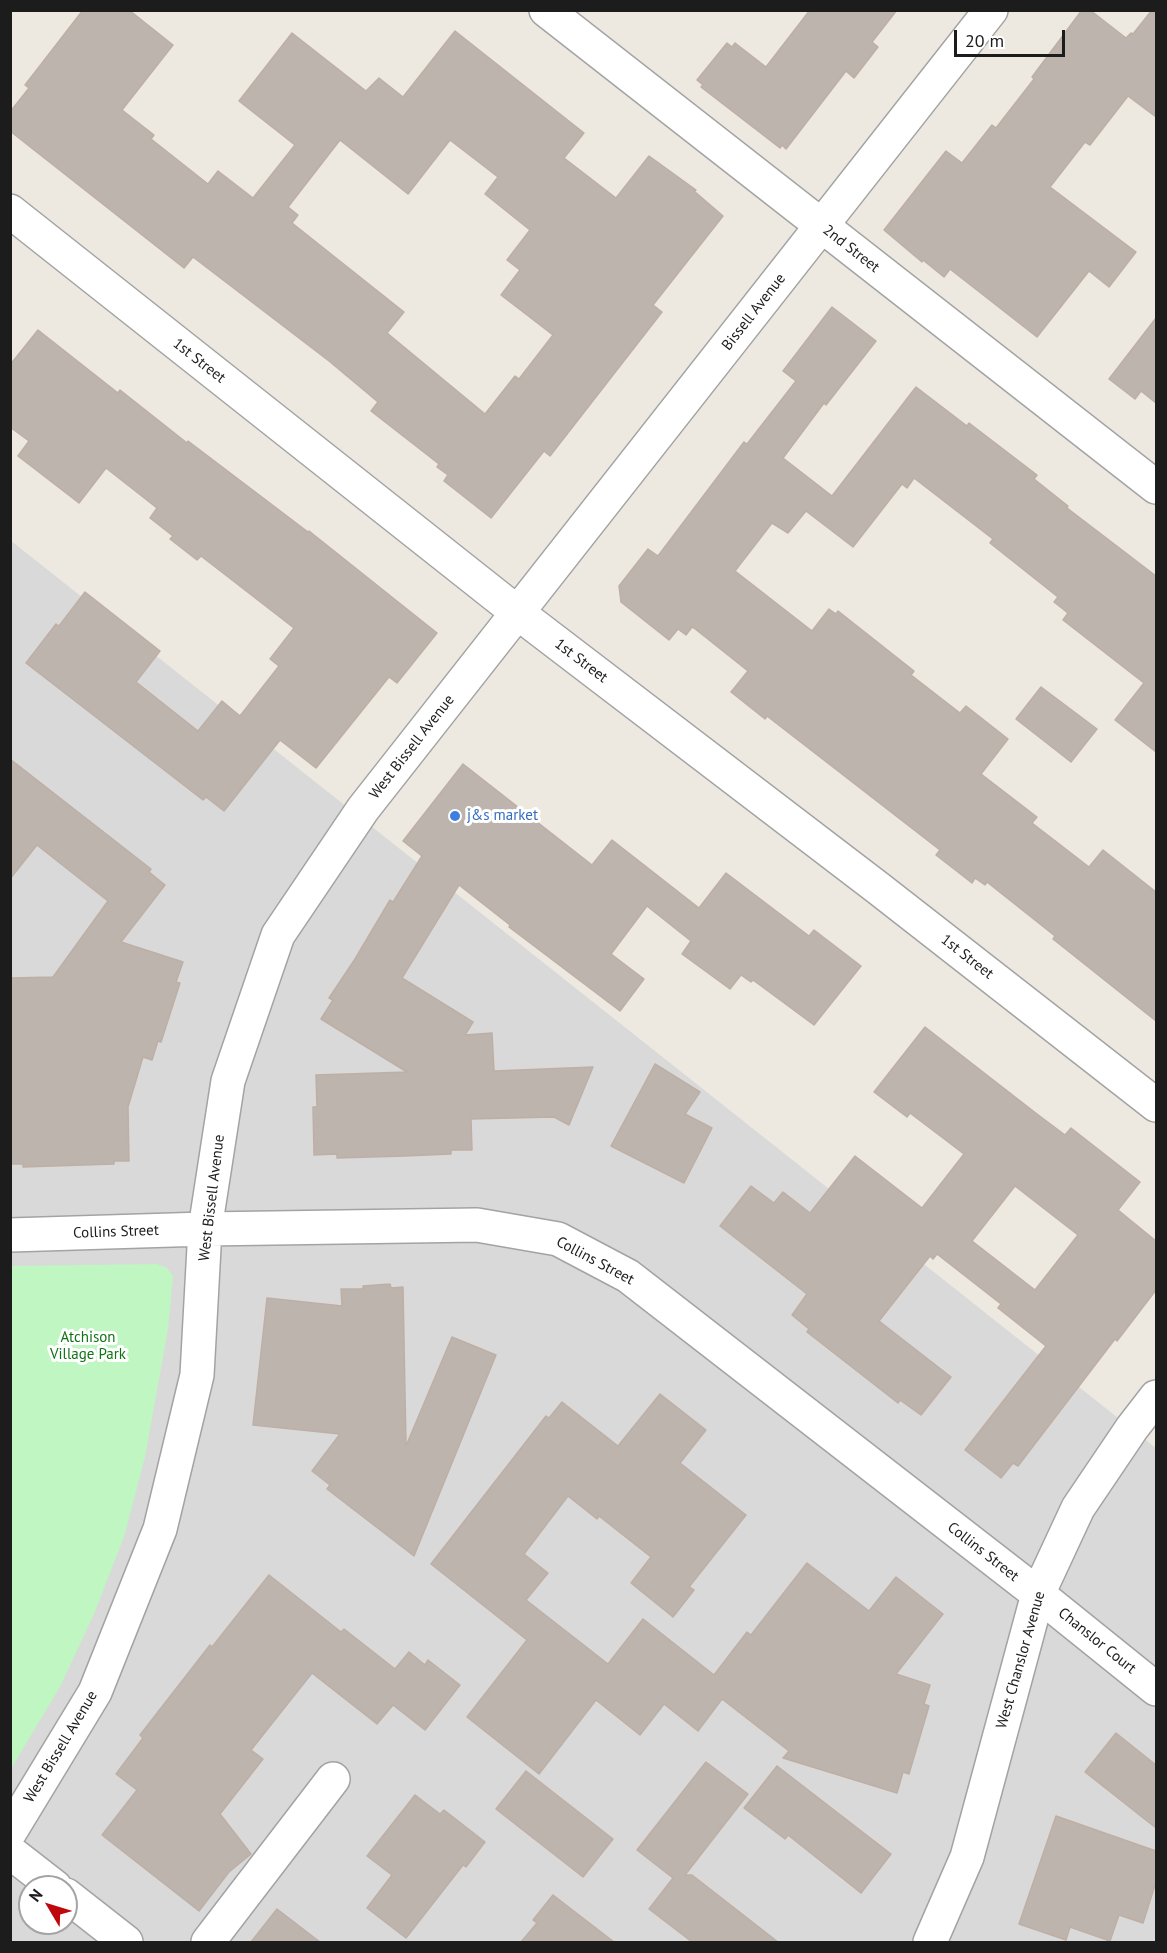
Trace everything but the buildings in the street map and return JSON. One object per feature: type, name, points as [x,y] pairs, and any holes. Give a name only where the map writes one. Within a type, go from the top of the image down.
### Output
[{"type":"street","name":"2nd Street","points":[[546,10],[1156,487]]},
{"type":"street","name":"Bissell Avenue","points":[[518,613],[991,10]]},
{"type":"street","name":"1st Street","points":[[10,211],[518,613],[887,895],[1156,1105]]},
{"type":"street","name":"West Bissell Avenue","points":[[10,1832],[95,1692],[160,1529],[197,1375],[205,1229],[228,1081],[278,935],[363,808],[518,613]]},
{"type":"street","name":"Collins Street","points":[[10,1235],[205,1229],[477,1225],[558,1239],[628,1276],[1038,1594]]},
{"type":"street","name":"West Chanslor Avenue","points":[[930,1942],[967,1857],[1038,1594],[1078,1508],[1132,1428],[1156,1397]]},
{"type":"street","name":"Chanslor Court","points":[[1038,1594],[1156,1689]]},
{"type":"street","points":[[208,1942],[333,1779]]},
{"type":"street","points":[[10,1852],[40,1875]]},
{"type":"street","points":[[78,1905],[126,1942]]},
{"type":"shaded area","points":[[10,540],[1156,1448],[1156,1942],[11,1942]]},
{"type":"green space","name":"Atchison Village Park","points":[[157,1264],[167,1268],[173,1276],[168,1329],[145,1457],[124,1537],[94,1614],[60,1687],[11,1769],[11,1266]]},
{"type":"place","name":"j&s market","points":[[455,816]]}]
